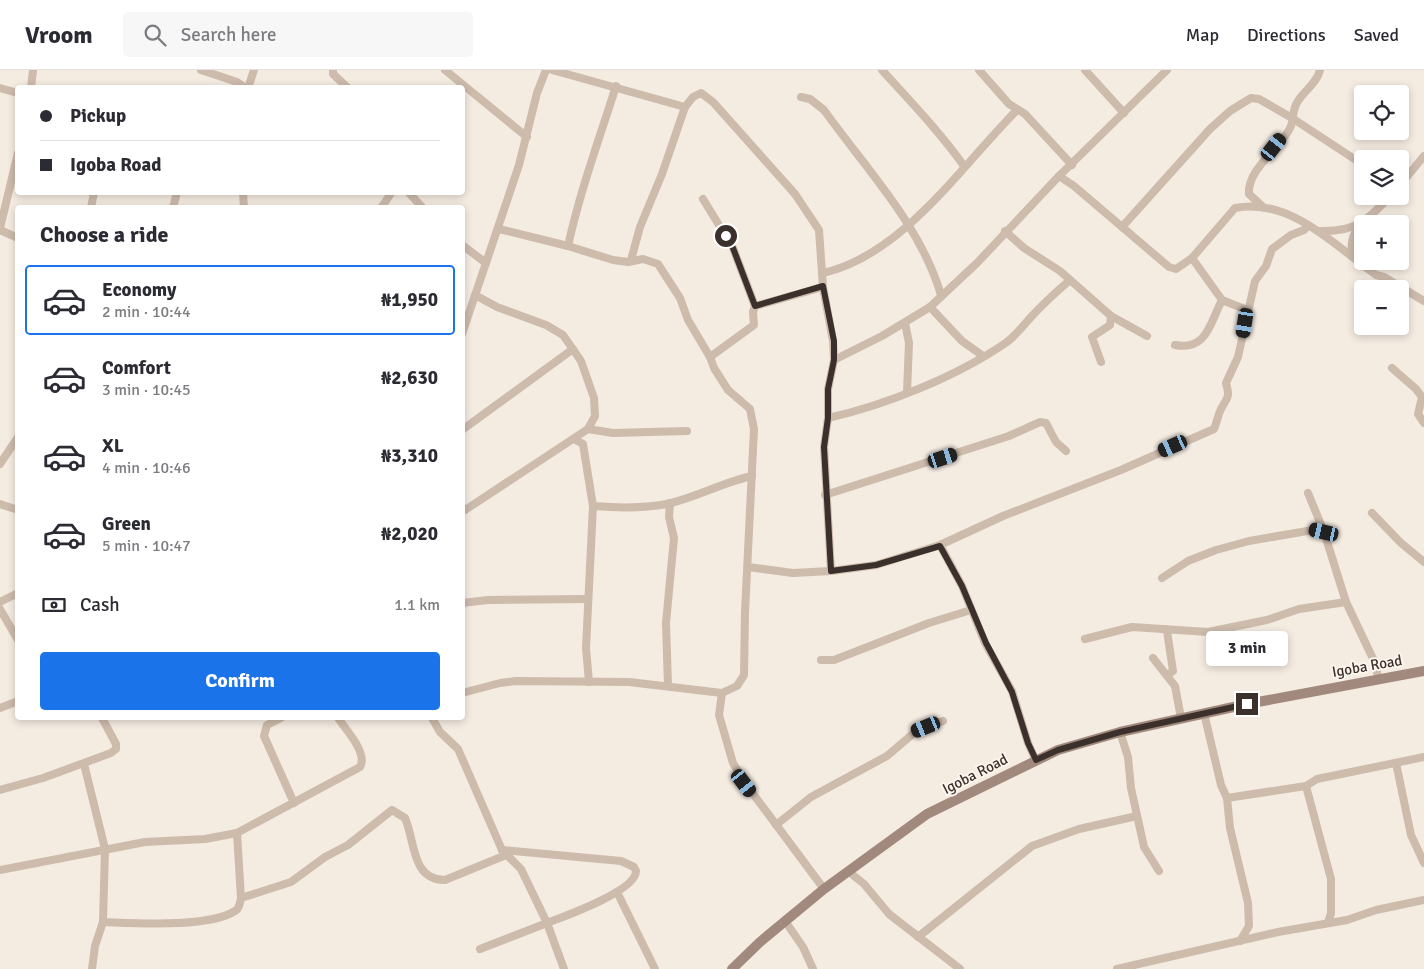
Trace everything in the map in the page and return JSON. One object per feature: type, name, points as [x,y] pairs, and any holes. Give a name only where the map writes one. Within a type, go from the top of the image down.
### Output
[{"type":"street","points":[[31,85],[33,70]]},
{"type":"street","points":[[201,70],[242,85]]},
{"type":"street","points":[[248,85],[254,70]]},
{"type":"street","points":[[333,70],[333,74],[345,85]]},
{"type":"street","points":[[446,70],[460,85]]},
{"type":"street","points":[[465,325],[499,229],[527,137],[537,93],[546,70]]},
{"type":"street","points":[[552,70],[616,86],[685,107]]},
{"type":"street","points":[[882,70],[917,111],[945,138],[964,166]]},
{"type":"street","points":[[979,70],[1009,104],[1026,114],[1072,165]]},
{"type":"street","points":[[1085,70],[1124,113]]},
{"type":"street","points":[[834,360],[905,323],[930,307],[977,263],[1059,176],[1167,70]]},
{"type":"street","points":[[1320,70],[1316,80],[1294,108],[1291,126],[1253,176],[1248,186],[1249,194],[1263,207],[1320,231],[1376,275],[1384,277],[1424,301]]},
{"type":"street","points":[[568,246],[581,190],[592,155],[606,122],[616,86]]},
{"type":"street","points":[[0,88],[15,92]]},
{"type":"street","points":[[465,89],[527,137]]},
{"type":"street","points":[[631,260],[685,107],[698,94],[706,95],[795,194],[819,230],[823,286],[834,341],[834,360],[828,389],[828,418],[824,447],[825,495],[831,571]]},
{"type":"street","points":[[801,97],[810,99],[824,110],[909,225],[934,272],[941,295]]},
{"type":"street","points":[[1122,227],[1210,129],[1251,98],[1259,99],[1292,118],[1354,159]]},
{"type":"street","points":[[823,273],[840,269],[904,231],[930,206],[964,166],[1017,110]]},
{"type":"street","points":[[1409,174],[1424,156]]},
{"type":"street","points":[[15,166],[0,229],[15,236]]},
{"type":"street","points":[[1059,176],[1074,186],[1169,267],[1176,269],[1192,258],[1235,208],[1263,207]]},
{"type":"street","points":[[411,195],[421,205]]},
{"type":"street","points":[[704,199],[733,248],[755,306],[753,312],[754,325],[710,356]]},
{"type":"street","points":[[1370,215],[1381,205]]},
{"type":"street","points":[[748,567],[793,573],[831,571],[876,565],[940,546],[1003,516],[1121,470],[1214,429],[1222,408],[1227,402],[1229,394],[1226,383],[1238,357],[1255,281],[1266,266],[1272,249],[1291,235],[1304,230],[1308,225]]},
{"type":"street","points":[[1320,231],[1344,231],[1354,228]]},
{"type":"street","points":[[465,692],[516,681],[629,682],[722,693],[737,686],[744,674],[754,429],[750,409],[728,390],[714,368],[710,356],[688,320],[680,298],[658,264],[643,259],[628,262],[613,260],[568,246],[499,229]]},
{"type":"street","points":[[1006,231],[1024,248],[1070,280],[1111,316],[1147,336]]},
{"type":"street","points":[[1353,257],[1351,246],[1354,233]]},
{"type":"street","points":[[634,248],[643,259]]},
{"type":"street","points":[[465,249],[486,263]]},
{"type":"street","points":[[1192,258],[1222,300],[1247,310]]},
{"type":"street","points":[[828,418],[856,412],[907,392],[952,373],[984,356],[1009,341],[1044,303],[1070,280]]},
{"type":"street","points":[[755,306],[823,286]]},
{"type":"street","points":[[465,510],[588,429],[595,416],[594,398],[581,361],[562,335],[546,324],[497,307],[475,295]]},
{"type":"street","points":[[1175,345],[1187,347],[1197,344],[1206,334],[1222,300]]},
{"type":"street","points":[[930,307],[962,341],[984,356]]},
{"type":"street","points":[[1101,362],[1092,337],[1110,325],[1111,316]]},
{"type":"street","points":[[905,323],[909,343],[907,392]]},
{"type":"street","points":[[465,428],[574,349]]},
{"type":"street","points":[[1392,368],[1416,389],[1422,397],[1418,414],[1424,423]]},
{"type":"street","points":[[825,495],[1009,436],[1040,422],[1046,423],[1056,442],[1066,451]]},
{"type":"street","points":[[588,429],[613,433],[687,431]]},
{"type":"street","points":[[574,439],[583,444],[593,506],[586,648],[589,682]]},
{"type":"street","points":[[0,464],[15,442]]},
{"type":"street","points":[[593,506],[618,508],[670,503],[731,480],[752,476]]},
{"type":"street","points":[[1308,493],[1324,532],[1346,602],[1376,665],[1378,679]]},
{"type":"street","points":[[668,686],[666,623],[674,538],[669,517],[670,503]]},
{"type":"street","points":[[0,504],[15,509]]},
{"type":"street","points":[[1372,513],[1424,562]]},
{"type":"street","points":[[1162,578],[1188,561],[1208,552],[1249,541],[1313,530],[1324,532]]},
{"type":"street","points":[[940,546],[962,586],[971,610],[1012,692],[1028,743],[1036,760]]},
{"type":"street","points":[[0,602],[15,594]]},
{"type":"street","points":[[465,603],[588,599]]},
{"type":"street","points":[[1085,639],[1132,627],[1167,631],[1208,632],[1268,620],[1298,610],[1346,602]]},
{"type":"street","points":[[0,609],[15,635]]},
{"type":"street","points":[[822,660],[834,660],[929,623],[971,610]]},
{"type":"street","points":[[1167,631],[1173,671],[1168,675]]},
{"type":"street","points":[[1153,658],[1158,667],[1168,675],[1175,686],[1181,718]]},
{"type":"street","name":"Igoba Road","points":[[732,969],[785,920],[824,889],[927,814],[1058,750],[1120,732],[1204,713],[1424,671]]},
{"type":"street","points":[[722,693],[719,716],[733,764],[744,783],[824,889]]},
{"type":"street","points":[[0,708],[15,702]]},
{"type":"street","points":[[1204,713],[1221,785],[1227,798],[1230,828],[1248,903],[1249,926],[1239,942]]},
{"type":"street","points":[[0,790],[84,764],[116,749],[116,744],[103,720]]},
{"type":"street","points":[[277,720],[267,725],[264,736],[294,803]]},
{"type":"street","points":[[0,870],[145,842],[205,839],[237,833],[360,768],[363,762],[362,755],[339,720]]},
{"type":"street","points":[[433,720],[440,732],[458,749],[504,852],[520,869],[547,923],[564,969]]},
{"type":"street","points":[[776,825],[811,797],[887,756],[915,732],[943,721]]},
{"type":"street","points":[[1120,732],[1128,757],[1131,788],[1144,847],[1159,871]]},
{"type":"street","points":[[1227,798],[1306,786],[1317,778],[1424,757]]},
{"type":"street","points":[[1396,763],[1411,835],[1424,863]]},
{"type":"street","points":[[84,764],[105,849],[104,922],[95,946],[92,969]]},
{"type":"street","points":[[1306,786],[1331,879],[1328,923]]},
{"type":"street","points":[[242,898],[291,882],[325,858],[348,845],[392,810],[405,818],[414,856],[420,866],[424,872],[438,880],[450,878],[504,852],[622,861],[634,867],[637,875],[633,881],[617,892],[547,923],[480,949]]},
{"type":"street","points":[[918,937],[1032,846],[1079,829],[1137,816]]},
{"type":"street","points":[[104,922],[149,923],[212,918],[237,910],[242,898],[237,833]]},
{"type":"street","points":[[848,871],[864,884],[889,914],[960,969]]},
{"type":"street","points":[[617,892],[655,969]]},
{"type":"street","points":[[1117,969],[1135,967],[1260,936],[1328,923],[1424,900]]},
{"type":"street","points":[[785,920],[804,947],[813,969]]},
{"type":"street","points":[[1249,926],[1260,936]]},
{"type":"route","points":[[726,236],[740,264],[749,295],[755,306],[823,286],[834,341],[834,360],[828,389],[828,418],[824,447],[825,495],[831,571],[876,565],[940,546],[962,586],[986,643],[1012,692],[1028,743],[1036,760],[1058,750],[1120,732],[1247,704]]}]
